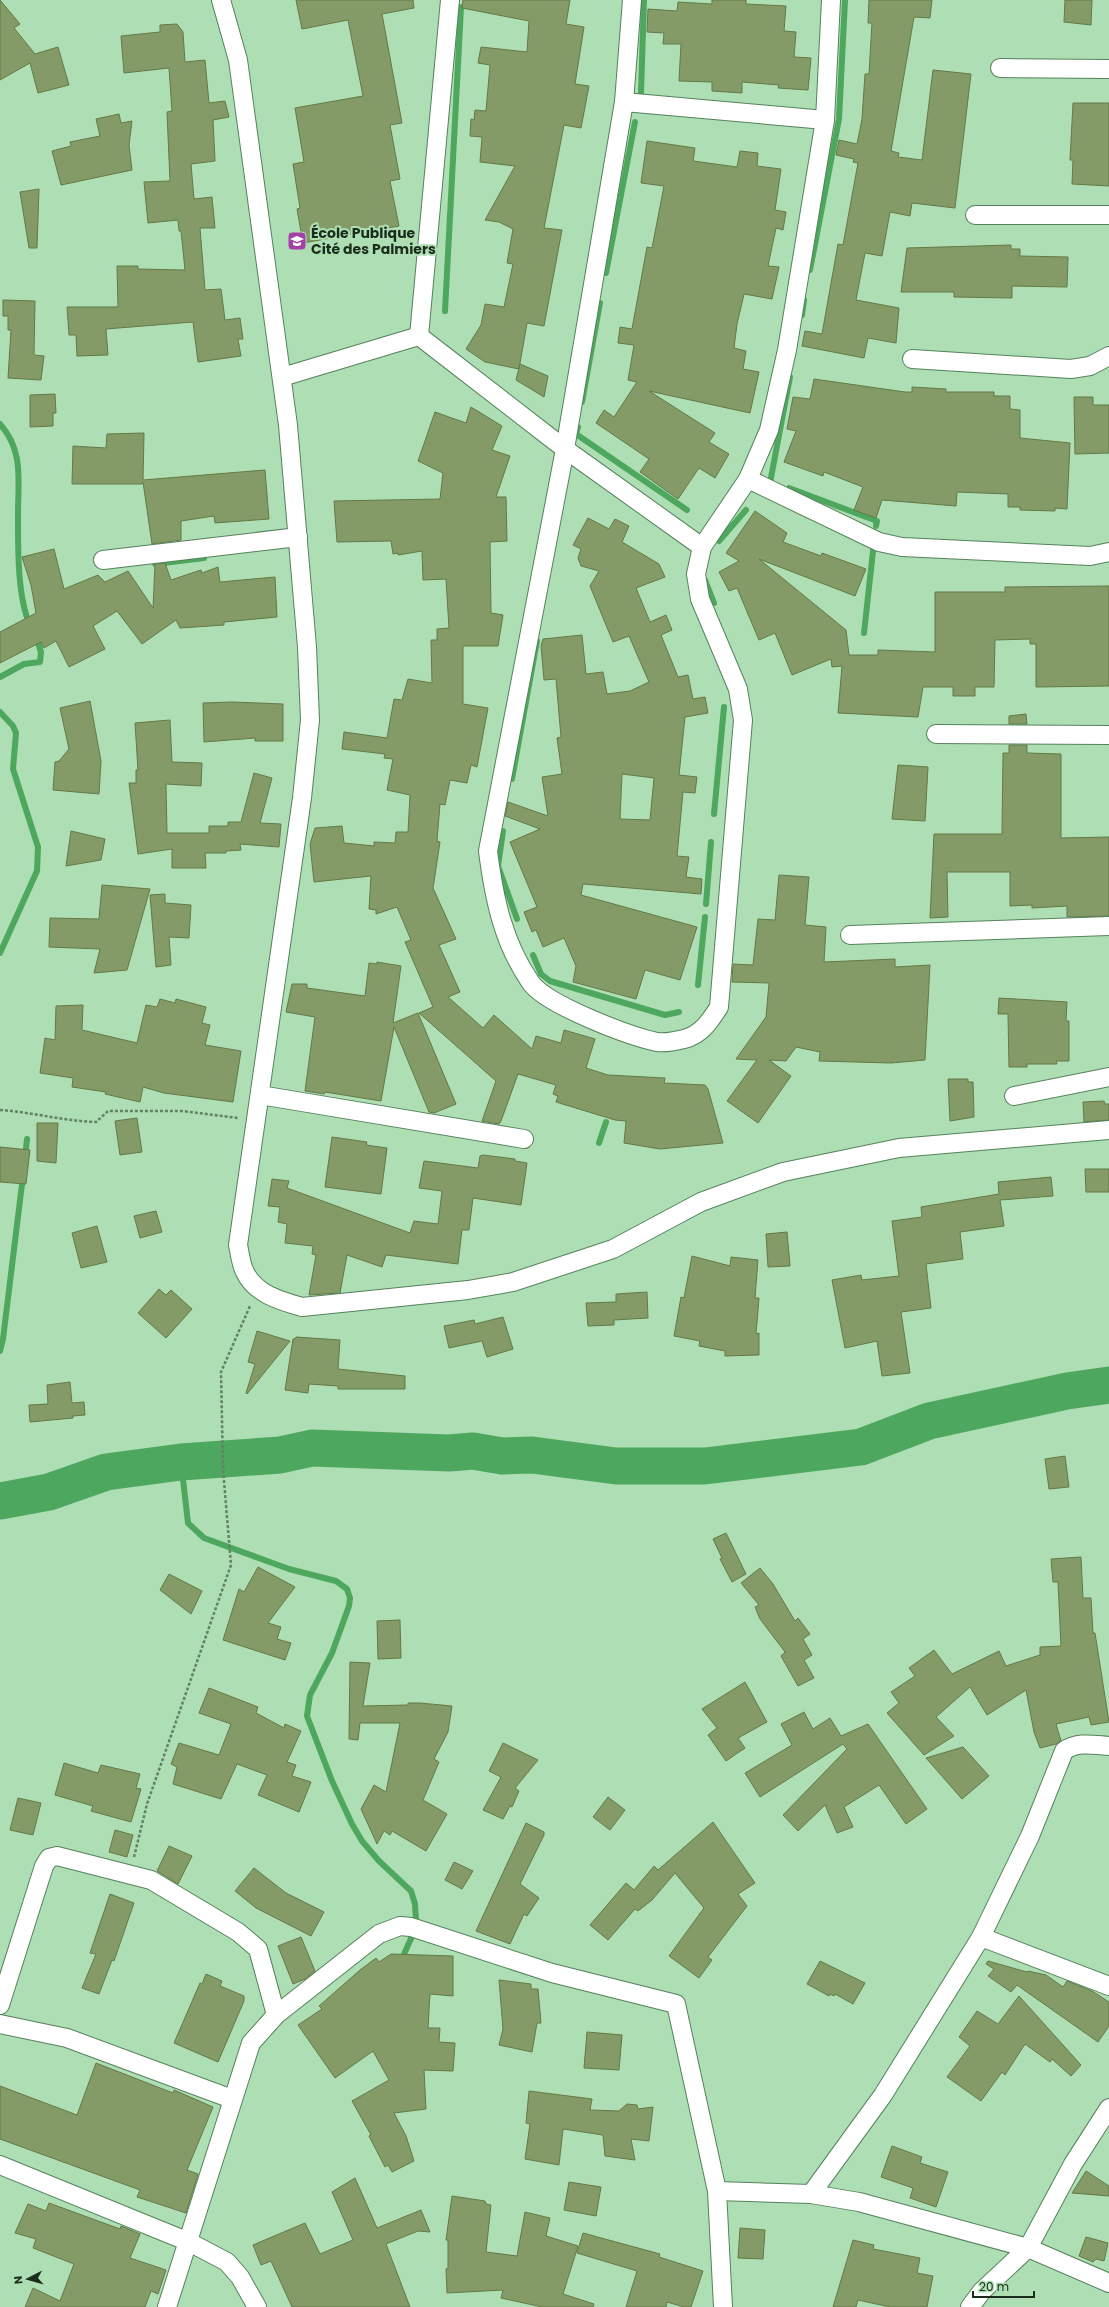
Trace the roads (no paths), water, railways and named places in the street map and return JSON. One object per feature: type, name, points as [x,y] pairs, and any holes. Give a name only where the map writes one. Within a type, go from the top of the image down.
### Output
[{"type":"street","points":[[221,0],[238,60],[282,376],[307,647],[310,720],[302,798],[238,1245],[245,1273],[259,1290],[281,1301],[302,1307],[468,1290],[513,1282],[613,1249],[702,1202],[783,1172],[899,1148],[1109,1130]]},
{"type":"street","points":[[419,336],[450,0]]},
{"type":"street","points":[[632,0],[624,102],[565,449],[488,851],[494,897],[508,944],[532,984],[558,1004],[632,1035],[658,1042],[685,1039],[706,1027],[719,1007],[743,720],[738,689],[700,599],[696,574],[702,547],[748,479],[769,430],[787,350],[825,120],[831,0]]},
{"type":"street","points":[[1000,68],[1109,69]]},
{"type":"street","points":[[624,102],[825,120]]},
{"type":"street","points":[[975,215],[1109,215]]},
{"type":"street","points":[[282,376],[419,336]]},
{"type":"street","points":[[419,336],[565,449],[702,547]]},
{"type":"street","points":[[912,359],[1070,369],[1090,366],[1109,356]]},
{"type":"street","points":[[748,479],[879,542],[902,547],[1090,556],[1109,552]]},
{"type":"street","points":[[103,560],[298,537]]},
{"type":"street","points":[[936,734],[1109,735]]},
{"type":"street","points":[[850,935],[1109,926]]},
{"type":"street","points":[[1014,1096],[1109,1077]]},
{"type":"street","points":[[260,1095],[524,1139]]},
{"type":"street","points":[[811,2194],[882,2095],[981,1937],[1030,1836],[1064,1751],[1071,1746],[1078,1744],[1109,1746]]},
{"type":"street","points":[[0,2005],[44,1866],[49,1858],[57,1856],[151,1880],[238,1932],[258,1949],[276,2015]]},
{"type":"street","points":[[167,2307],[189,2242],[251,2043],[276,2015],[379,1934],[400,1926],[410,1927],[552,1972],[676,2004],[717,2191],[723,2307]]},
{"type":"street","points":[[981,1937],[1109,1986]]},
{"type":"street","points":[[0,2024],[67,2038],[232,2100]]},
{"type":"street","points":[[970,2307],[982,2290],[1028,2248],[1073,2164],[1109,2108]]},
{"type":"street","points":[[0,2165],[189,2242],[227,2262],[240,2277],[257,2307]]},
{"type":"street","points":[[717,2191],[811,2194],[859,2202],[1028,2248],[1109,2283]]},
{"type":"waterway","points":[[641,93],[644,0]]},
{"type":"waterway","points":[[810,270],[839,119],[845,0]]},
{"type":"waterway","points":[[445,311],[461,7]]},
{"type":"waterway","points":[[606,273],[635,122]]},
{"type":"waterway","points":[[802,315],[804,300]]},
{"type":"waterway","points":[[582,402],[600,303]]},
{"type":"waterway","points":[[770,483],[790,377]]},
{"type":"waterway","points":[[0,424],[8,434],[13,445],[18,466],[18,540],[20,586],[30,625]]},
{"type":"waterway","points":[[578,427],[576,434],[687,510]]},
{"type":"waterway","points":[[789,488],[877,521],[876,526]]},
{"type":"waterway","points":[[719,541],[746,510]]},
{"type":"waterway","points":[[864,633],[874,542]]},
{"type":"waterway","points":[[155,564],[204,558]]},
{"type":"waterway","points":[[705,580],[714,603]]},
{"type":"waterway","points":[[0,677],[24,664],[40,662],[41,652],[36,637]]},
{"type":"waterway","points":[[512,779],[537,641]]},
{"type":"waterway","points":[[714,814],[724,707]]},
{"type":"waterway","points":[[0,712],[13,726],[16,733],[13,769],[38,847],[37,871],[0,953]]},
{"type":"waterway","points":[[503,831],[498,866],[517,919]]},
{"type":"waterway","points":[[706,904],[711,842]]},
{"type":"waterway","points":[[698,985],[705,917]]},
{"type":"waterway","points":[[533,955],[541,974],[550,981],[665,1015],[679,1012]]},
{"type":"waterway","points":[[599,1143],[606,1122]]},
{"type":"waterway","points":[[25,1157],[27,1139]]},
{"type":"waterway","points":[[0,1351],[3,1339],[23,1176]]},
{"type":"waterway","points":[[0,1501],[49,1492],[106,1472],[181,1462],[280,1455],[312,1448],[449,1453],[473,1451],[502,1456],[532,1455],[616,1466],[705,1466],[861,1447],[929,1421],[1067,1391],[1109,1385]]},
{"type":"waterway","points":[[181,1462],[188,1523],[204,1538],[289,1569],[336,1581],[347,1589],[350,1598],[349,1606],[332,1653],[310,1695],[307,1716],[332,1781],[352,1824],[362,1841],[379,1861],[411,1891],[415,1904],[416,1921]]},
{"type":"waterway","points":[[401,1961],[413,1934]]},
{"type":"place","name":"École Publique Cité des Palmiers","points":[[297,241]]}]
